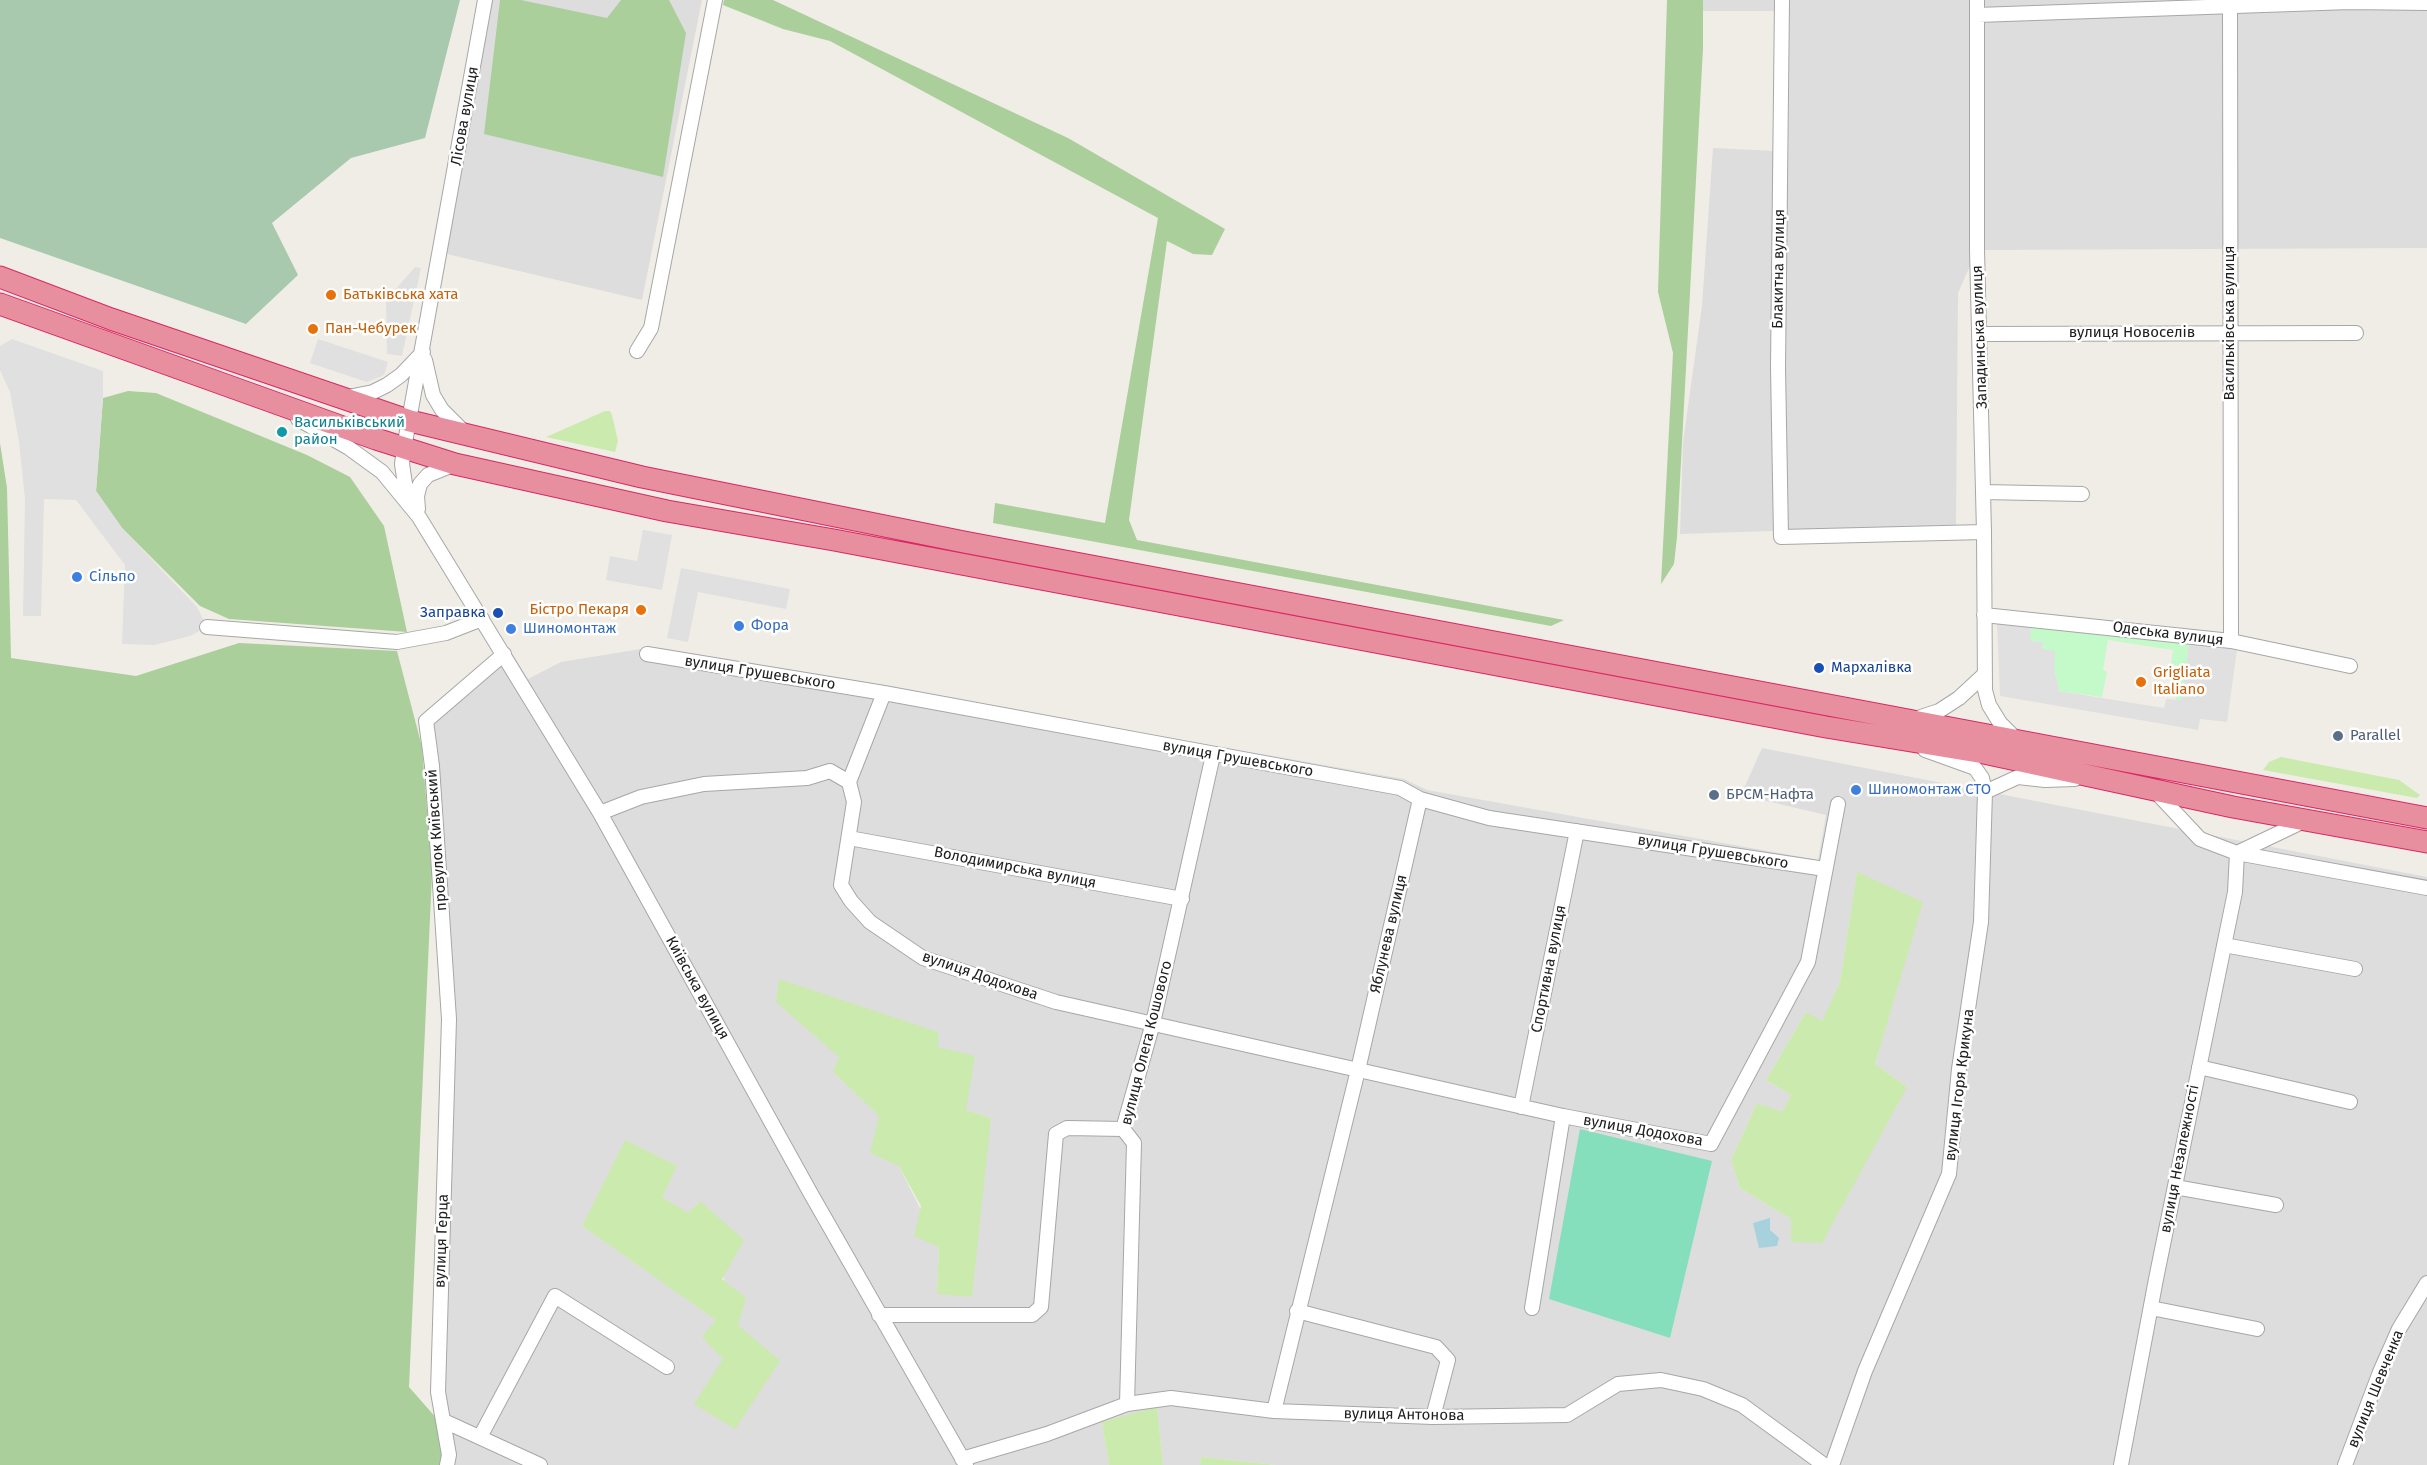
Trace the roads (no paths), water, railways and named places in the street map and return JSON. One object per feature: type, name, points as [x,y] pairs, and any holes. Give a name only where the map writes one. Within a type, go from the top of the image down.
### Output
[{"type":"highway","points":[[0,277],[111,319],[410,421],[468,436],[824,515],[1905,730],[1984,753],[2153,790],[2427,842]]},
{"type":"highway","points":[[0,304],[263,399],[455,464],[667,511],[1905,730],[2018,741],[2427,818]]},
{"type":"street","name":"Лісова вулиця","points":[[419,517],[405,484],[402,464],[404,448],[486,0]]},
{"type":"street","points":[[637,351],[651,328],[715,0]]},
{"type":"street","name":"Блакитна вулиця","points":[[1782,0],[1778,367],[1781,537],[1984,532]]},
{"type":"street","name":"Западинська вулиця","points":[[1977,0],[1977,250],[1981,334],[1984,674],[1989,705],[2000,723],[2018,741]]},
{"type":"street","points":[[1977,15],[2350,2],[2427,3]]},
{"type":"street","name":"Васильківська вулиця","points":[[2230,6],[2231,641]]},
{"type":"street","name":"вулиця Новоселів","points":[[1981,334],[2356,333]]},
{"type":"street","points":[[343,398],[373,392],[387,385],[401,375],[423,352]]},
{"type":"street","points":[[423,352],[433,395],[442,410],[468,436]]},
{"type":"street","points":[[263,399],[349,448],[382,472],[419,517]]},
{"type":"street","points":[[419,517],[417,496],[420,484],[428,475],[455,464]]},
{"type":"street","points":[[1983,492],[2082,494]]},
{"type":"street","name":"Київська вулиця","points":[[419,517],[600,813],[879,1315],[964,1462]]},
{"type":"street","name":"Одеська вулиця","points":[[1984,615],[2231,641],[2350,666]]},
{"type":"street","points":[[207,627],[397,642],[446,633],[482,619]]},
{"type":"street","name":"провулок Київський","points":[[447,1061],[449,1019],[432,766],[426,721],[504,654]]},
{"type":"street","name":"вулиця Грушевського","points":[[647,654],[1121,735],[1214,755],[1400,788],[1420,799],[1489,818],[1825,869]]},
{"type":"street","points":[[1905,730],[1959,698],[1984,674]]},
{"type":"street","points":[[600,813],[641,797],[704,784],[807,778],[830,771],[849,782],[884,693]]},
{"type":"street","points":[[1905,730],[1975,768],[1982,778],[1985,792],[2018,777],[2045,780],[2098,778]]},
{"type":"street","name":"вулиця Олега Кошового","points":[[1127,1404],[1134,1143],[1123,1130],[1153,1023],[1214,755]]},
{"type":"street","name":"вулиця Додохова","points":[[849,782],[854,802],[841,885],[851,901],[870,922],[923,958],[1056,1002],[1521,1107],[1711,1144],[1808,962],[1838,804]]},
{"type":"street","points":[[2153,790],[2200,839],[2237,853],[2427,888]]},
{"type":"street","name":"вулиця Ігоря Крикуна","points":[[1832,1465],[1865,1371],[1949,1174],[1959,1069],[1982,922],[1985,792]]},
{"type":"street","name":"Яблунева вулиця","points":[[1358,1070],[1420,799]]},
{"type":"street","points":[[2237,853],[2306,820]]},
{"type":"street","name":"Спортивна вулиця","points":[[1521,1107],[1577,831]]},
{"type":"street","name":"Володимирська вулиця","points":[[849,838],[1182,899]]},
{"type":"street","name":"вулиця Незалежності","points":[[2121,1465],[2235,892],[2237,853]]},
{"type":"street","points":[[2224,945],[2355,969]]},
{"type":"street","name":"вулиця Герца","points":[[447,1061],[438,1392],[449,1455],[447,1465]]},
{"type":"street","points":[[2199,1067],[2350,1102]]},
{"type":"street","points":[[1274,1411],[1358,1070]]},
{"type":"street","points":[[1532,1308],[1563,1116]]},
{"type":"street","points":[[879,1315],[1032,1316],[1041,1307],[1056,1134],[1067,1128],[1123,1130]]},
{"type":"street","points":[[2175,1187],[2276,1205]]},
{"type":"street","name":"вулиця Шевченка","points":[[2345,1465],[2379,1372],[2399,1329],[2427,1283]]},
{"type":"street","points":[[480,1437],[555,1296],[667,1367]]},
{"type":"street","points":[[2151,1308],[2256,1329]]},
{"type":"street","points":[[1297,1311],[1437,1347],[1448,1360],[1432,1417]]},
{"type":"street","name":"вулиця Антонова","points":[[964,1462],[1127,1404],[1171,1398],[1274,1411],[1432,1417],[1567,1415],[1618,1384],[1660,1380],[1703,1389],[1742,1405],[1824,1465]]},
{"type":"street","points":[[444,1421],[540,1465]]},
{"type":"water","points":[[1770,1218],[1770,1230],[1779,1238],[1777,1246],[1759,1248],[1753,1223]]},
{"type":"place","name":"Батьківська хата","points":[[331,295]]},
{"type":"place","name":"Пан-Чебурек","points":[[313,329]]},
{"type":"place","name":"Васильківський район","points":[[282,432]]},
{"type":"place","name":"Сільпо","points":[[77,577]]},
{"type":"place","name":"Бістро Пекаря","points":[[641,610]]},
{"type":"place","name":"Заправка","points":[[498,613]]},
{"type":"place","name":"Фора","points":[[739,626]]},
{"type":"place","name":"Шиномонтаж","points":[[511,629]]},
{"type":"place","name":"Мархалівка","points":[[1819,668]]},
{"type":"place","name":"Grigliata Italiano","points":[[2141,682]]},
{"type":"place","name":"Parallel","points":[[2338,736]]},
{"type":"place","name":"Шиномонтаж СТО","points":[[1856,790]]},
{"type":"place","name":"БРСМ-Нафта","points":[[1714,795]]}]
